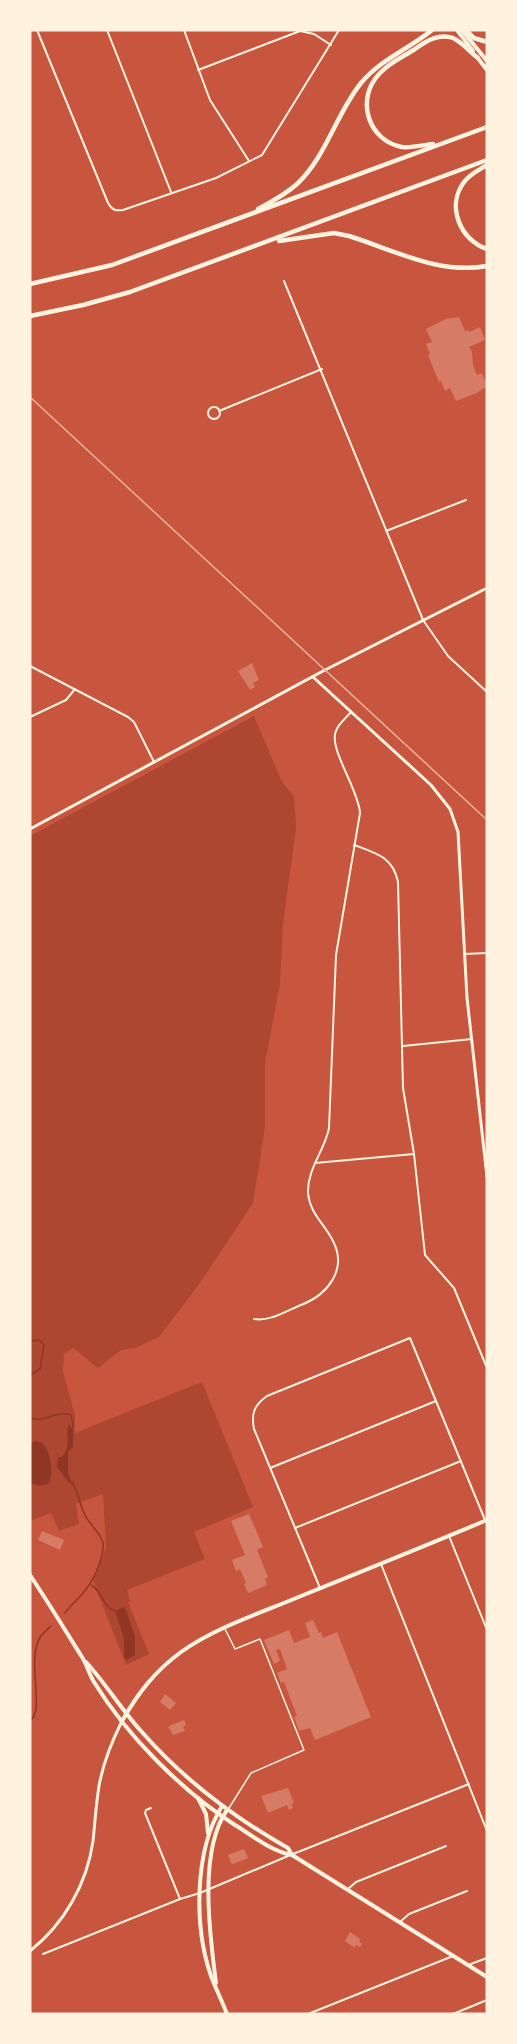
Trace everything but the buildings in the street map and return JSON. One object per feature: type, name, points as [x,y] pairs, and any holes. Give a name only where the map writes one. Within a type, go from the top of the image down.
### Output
[{"type":"highway","points":[[244,217],[284,194],[298,183],[314,163],[361,83],[383,62],[432,30]]},
{"type":"highway","points":[[464,30],[474,38],[487,42]]},
{"type":"highway","points":[[445,142],[407,147],[383,138],[370,122],[366,110],[368,94],[375,79],[388,66],[434,38],[452,38],[478,58]]},
{"type":"highway","points":[[30,284],[112,265],[487,127]]},
{"type":"highway","points":[[30,316],[130,292],[487,160]]},
{"type":"highway","points":[[487,165],[465,180],[457,196],[456,207],[457,218],[467,236],[487,249]]},
{"type":"highway","points":[[264,243],[313,234],[334,233],[439,266],[458,269],[487,266]]},
{"type":"main road","points":[[457,30],[487,70]]},
{"type":"main road","points":[[464,30],[487,61]]},
{"type":"main road","points":[[122,1721],[144,1687],[191,1645],[224,1628],[486,1520]]},
{"type":"main road","points":[[30,1575],[83,1660],[93,1681],[122,1721],[161,1764],[196,1795],[222,1817],[280,1852],[292,1855],[487,1977]]},
{"type":"main road","points":[[83,1660],[99,1677],[126,1714],[176,1768],[227,1810],[288,1848],[292,1855]]},
{"type":"main road","points":[[196,1795],[206,1814],[208,1837]]},
{"type":"main road","points":[[222,1806],[208,1837],[201,1872],[200,1893],[206,1954],[227,2014]]},
{"type":"main road","points":[[216,1987],[208,1927],[208,1889],[212,1854],[222,1817],[227,1810]]},
{"type":"street","points":[[37,30],[111,208],[123,210],[216,178],[262,155],[339,30]]},
{"type":"street","points":[[107,30],[172,193]]},
{"type":"street","points":[[184,30],[198,70],[216,109],[250,161]]},
{"type":"street","points":[[198,70],[300,31],[314,34],[331,45]]},
{"type":"street","points":[[284,281],[423,620],[442,648],[487,692]]},
{"type":"street","points":[[219,411],[322,369]]},
{"type":"street","points":[[212,407],[219,411],[219,417],[216,419],[207,415],[212,407]]},
{"type":"street","points":[[386,531],[466,500]]},
{"type":"street","points":[[30,829],[313,676],[487,588]]},
{"type":"street","points":[[30,666],[128,717],[134,722],[154,762]]},
{"type":"street","points":[[313,676],[431,785],[442,797],[454,819],[460,849],[464,954],[487,1177]]},
{"type":"street","points":[[30,717],[66,700],[75,689]]},
{"type":"street","points":[[254,1319],[263,1321],[313,1299],[329,1286],[337,1271],[335,1245],[314,1215],[310,1204],[309,1188],[315,1163],[329,1128],[336,956],[360,805],[334,739],[338,727],[351,712]]},
{"type":"street","points":[[354,845],[387,859],[397,873],[403,1088],[414,1154],[425,1255],[454,1288],[487,1368]]},
{"type":"street","points":[[464,954],[487,953]]},
{"type":"street","points":[[403,1046],[472,1039]]},
{"type":"street","points":[[315,1163],[414,1154]]},
{"type":"street","points":[[320,1588],[252,1422],[255,1407],[267,1396],[410,1338],[486,1520]]},
{"type":"street","points":[[270,1467],[436,1401]]},
{"type":"street","points":[[295,1528],[461,1461]]},
{"type":"street","points":[[449,1536],[487,1630]]},
{"type":"street","points":[[381,1564],[487,1830]]},
{"type":"street","points":[[30,1951],[60,1921],[83,1878],[93,1842],[102,1771],[122,1721]]},
{"type":"street","points":[[43,1954],[469,1784]]},
{"type":"street","points":[[152,1808],[146,1810],[145,1813],[180,1899]]},
{"type":"street","points":[[348,1889],[356,1882],[446,1846]]},
{"type":"street","points":[[400,1923],[409,1914],[467,1891]]},
{"type":"street","points":[[308,2014],[453,1956]]},
{"type":"street","points":[[468,1965],[487,1958]]},
{"type":"street","points":[[453,2014],[487,2001]]},
{"type":"lane","points":[[224,1628],[235,1649],[260,1639],[304,1750],[253,1772],[227,1810]]},
{"type":"shaded area","points":[[254,716],[282,782],[294,796],[296,828],[283,924],[280,984],[265,1063],[265,1127],[253,1203],[200,1283],[159,1337],[135,1348],[121,1350],[98,1368],[73,1348],[64,1354],[63,1372],[75,1415],[75,1433],[202,1382],[253,1507],[194,1532],[205,1559],[127,1590],[130,1601],[128,1602],[149,1654],[126,1665],[93,1581],[106,1548],[103,1494],[76,1504],[79,1524],[59,1531],[51,1513],[30,1521],[30,836]]},
{"type":"shaded area","points":[[69,1424],[73,1431],[73,1447],[68,1452],[68,1472],[72,1485],[57,1467],[58,1457],[62,1457],[67,1448]]},
{"type":"shaded area","points":[[35,1441],[44,1445],[51,1464],[48,1484],[39,1486],[30,1483],[30,1444]]},
{"type":"shaded area","points":[[123,1607],[135,1637],[135,1655],[127,1660],[124,1657],[124,1639],[115,1611]]},
{"type":"waterway","points":[[30,1341],[39,1340],[44,1345],[40,1369],[30,1375]]},
{"type":"waterway","points":[[30,1418],[71,1415],[72,1431]]},
{"type":"waterway","points":[[65,1613],[85,1591],[93,1578],[103,1551],[102,1540],[86,1517],[72,1482]]},
{"type":"waterway","points":[[91,1585],[98,1591],[107,1606],[115,1611]]},
{"type":"waterway","points":[[30,1721],[36,1706],[35,1657],[37,1646],[41,1636],[51,1626]]},
{"type":"railway","points":[[30,397],[487,820]]}]
